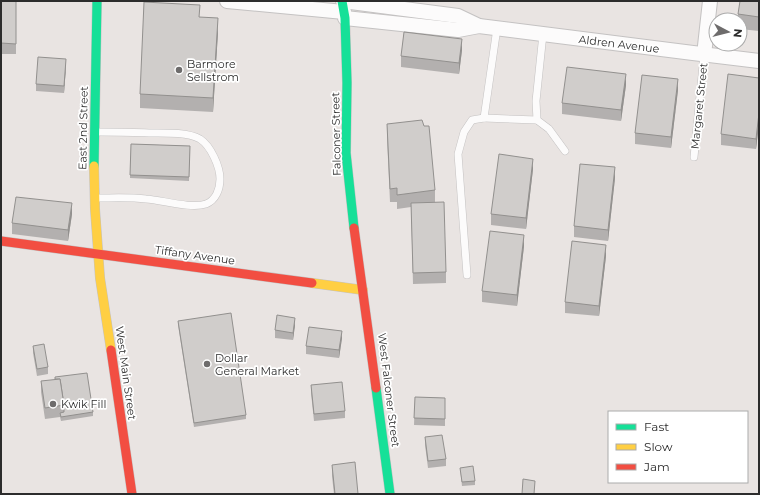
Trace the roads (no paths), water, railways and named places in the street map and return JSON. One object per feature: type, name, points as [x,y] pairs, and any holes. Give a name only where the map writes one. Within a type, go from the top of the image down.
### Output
[{"type":"street","name":"East 2nd Street","points":[[97,1],[95,198],[98,255]]},
{"type":"street","points":[[704,55],[710,1]]},
{"type":"street","name":"Aldren Avenue","points":[[234,2],[343,8],[458,30],[479,26],[759,61]]},
{"type":"street","name":"Falconer Street","points":[[343,8],[347,83],[346,153],[363,290]]},
{"type":"street","name":"Tiffany Avenue","points":[[1,241],[363,290]]},
{"type":"street","name":"West Main Street","points":[[98,255],[100,278],[132,494]]},
{"type":"street","name":"West Falconer Street","points":[[363,290],[390,494]]},
{"type":"lane","points":[[484,118],[497,28]]},
{"type":"lane","points":[[537,120],[536,101],[543,34]]},
{"type":"lane","name":"Margaret Street","points":[[694,157],[704,55]]},
{"type":"lane","points":[[467,275],[458,154],[464,132],[472,120],[484,118],[537,120],[549,129],[565,151]]},
{"type":"lane","points":[[95,132],[179,133],[200,139],[210,150],[215,159],[220,173],[220,178],[219,188],[214,198],[207,204],[190,206],[135,198],[95,198]]},
{"type":"place","name":"Barmore Sellstrom","points":[[179,70]]},
{"type":"place","name":"Dollar General Market","points":[[207,364]]},
{"type":"place","name":"Kwik Fill","points":[[53,404]]}]
